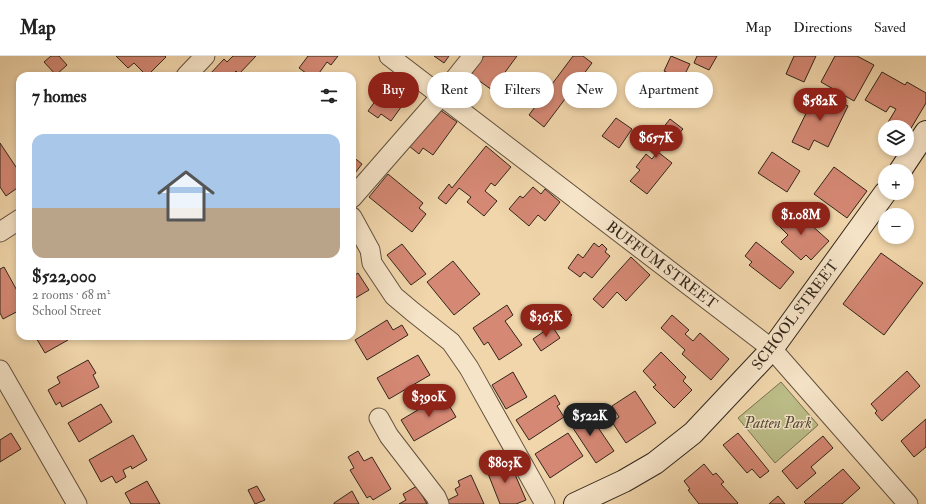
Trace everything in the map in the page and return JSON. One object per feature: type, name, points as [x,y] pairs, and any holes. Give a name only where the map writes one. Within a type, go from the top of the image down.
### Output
[{"type":"street","points":[[190,72],[205,56]]},
{"type":"street","name":"BUFFUM STREET","points":[[389,56],[427,85]]},
{"type":"street","points":[[460,72],[473,56]]},
{"type":"street","points":[[356,193],[431,108]]},
{"type":"street","name":"BUFFUM STREET","points":[[457,108],[772,349],[908,504]]},
{"type":"street","points":[[905,164],[926,132]]},
{"type":"street","name":"SCHOOL STREET","points":[[575,504],[630,478],[655,462],[693,432],[772,349],[880,200]]},
{"type":"street","points":[[0,232],[16,222]]},
{"type":"street","points":[[356,224],[370,250],[372,263],[394,296],[451,342],[469,368],[545,504]]},
{"type":"street","points":[[0,370],[77,504]]},
{"type":"street","points":[[379,418],[389,436],[436,496],[439,504]]},
{"type":"green space","name":"Patten Park","points":[[781,382],[818,425],[775,463],[738,418]]},
{"type":"building","points":[[51,56],[59,56],[67,65],[59,72],[53,72],[44,62]]},
{"type":"building","points":[[116,56],[166,57],[151,72],[143,72],[134,63],[128,68]]},
{"type":"building","points":[[233,56],[256,56],[241,72],[212,72],[224,59],[227,62]]},
{"type":"building","points":[[308,56],[338,56],[331,65],[327,62],[320,72],[304,72],[299,68]]},
{"type":"building","points":[[434,56],[449,56],[444,63]]},
{"type":"building","points":[[484,56],[517,56],[505,72],[490,72],[490,89],[482,83],[482,72],[473,72]]},
{"type":"building","points":[[573,56],[583,56],[592,63],[585,72],[562,72],[562,103],[544,127],[529,115],[534,108],[554,108],[554,81]]},
{"type":"building","points":[[671,56],[690,64],[686,72],[664,71]]},
{"type":"building","points":[[697,56],[717,56],[709,70],[694,63]]},
{"type":"building","points":[[794,56],[816,56],[804,82],[786,74]]},
{"type":"building","points":[[835,56],[857,56],[874,65],[854,101],[821,82]]},
{"type":"building","points":[[882,72],[905,85],[907,82],[926,93],[926,103],[914,123],[914,120],[889,120],[896,109],[890,106],[886,112],[865,100]]},
{"type":"building","points":[[817,91],[848,106],[828,147],[814,140],[809,150],[792,142]]},
{"type":"building","points":[[370,108],[400,108],[391,121],[381,114],[378,118],[368,111]]},
{"type":"building","points":[[435,108],[457,122],[433,155],[423,148],[419,154],[409,146]]},
{"type":"building","points":[[616,118],[632,129],[619,148],[602,136]]},
{"type":"building","points":[[670,119],[683,129],[665,150],[662,148],[658,152],[672,163],[647,194],[630,181],[640,170],[636,167],[646,154],[652,159],[655,155],[647,148]]},
{"type":"building","points":[[0,143],[16,167],[16,189],[6,196],[0,187]]},
{"type":"building","points":[[486,146],[511,167],[495,186],[491,183],[485,191],[497,201],[484,216],[467,202],[471,197],[459,188],[446,204],[438,198],[449,184],[452,188]]},
{"type":"building","points":[[772,152],[800,171],[787,192],[758,173]]},
{"type":"building","points":[[356,159],[362,164],[356,172]]},
{"type":"building","points":[[834,167],[867,191],[847,218],[814,194]]},
{"type":"building","points":[[388,174],[423,203],[419,208],[426,214],[412,232],[369,197]]},
{"type":"building","points":[[533,187],[541,194],[545,189],[560,202],[545,221],[538,215],[529,226],[509,209],[520,196],[523,198]]},
{"type":"building","points":[[791,207],[829,241],[811,260],[806,255],[801,260],[781,242],[788,235],[776,223]]},
{"type":"building","points":[[756,242],[794,272],[780,289],[749,265],[752,262],[745,256]]},
{"type":"building","points":[[594,243],[599,247],[602,244],[607,249],[605,252],[610,256],[592,278],[584,272],[580,277],[568,268],[578,254],[583,258]]},
{"type":"building","points":[[402,244],[426,274],[411,285],[387,255]]},
{"type":"building","points":[[881,253],[923,283],[884,335],[843,304]]},
{"type":"building","points":[[631,257],[650,275],[626,301],[617,292],[603,308],[593,299]]},
{"type":"building","points":[[453,261],[480,294],[454,315],[427,282]]},
{"type":"building","points":[[4,267],[16,289],[16,312],[3,319],[0,313],[0,269]]},
{"type":"building","points":[[358,273],[369,290],[356,298],[356,274]]},
{"type":"building","points":[[507,305],[513,315],[505,321],[522,345],[499,360],[488,342],[484,345],[473,328]]},
{"type":"building","points":[[564,307],[572,315],[562,325],[554,317]]},
{"type":"building","points":[[672,315],[689,330],[685,334],[693,341],[700,333],[729,359],[711,380],[682,354],[685,350],[661,328]]},
{"type":"building","points":[[387,320],[393,330],[402,325],[408,335],[367,360],[356,339]]},
{"type":"building","points":[[552,326],[560,338],[541,351],[533,339]]},
{"type":"building","points":[[37,340],[68,340],[45,353]]},
{"type":"building","points":[[661,352],[686,377],[683,381],[692,390],[674,408],[653,387],[656,385],[643,371]]},
{"type":"building","points":[[418,355],[430,375],[389,399],[377,378]]},
{"type":"building","points":[[88,360],[96,373],[93,375],[99,387],[62,407],[60,402],[56,405],[48,390],[60,383],[57,377]]},
{"type":"building","points":[[907,371],[920,386],[882,421],[875,413],[877,411],[871,404]]},
{"type":"building","points":[[513,372],[527,397],[506,409],[492,385]]},
{"type":"building","points":[[635,391],[656,423],[626,443],[612,422],[619,417],[612,406]]},
{"type":"building","points":[[443,395],[456,417],[414,441],[401,420]]},
{"type":"building","points":[[555,395],[560,404],[557,406],[564,417],[529,440],[516,420]]},
{"type":"building","points":[[101,404],[112,422],[79,442],[68,423]]},
{"type":"building","points":[[576,409],[586,424],[593,420],[614,451],[596,463],[565,416]]},
{"type":"building","points":[[926,419],[926,447],[914,457],[901,441]]},
{"type":"building","points":[[11,433],[21,449],[0,462],[0,440]]},
{"type":"building","points":[[568,433],[583,456],[550,478],[535,454]]},
{"type":"building","points":[[738,433],[769,471],[760,478],[752,469],[747,473],[723,445]]},
{"type":"building","points":[[133,435],[147,460],[132,469],[131,466],[123,470],[126,477],[116,483],[112,476],[101,482],[89,460]]},
{"type":"building","points":[[823,436],[833,448],[811,467],[816,473],[797,489],[782,471]]},
{"type":"building","points":[[358,451],[364,461],[372,457],[391,489],[373,500],[370,496],[367,498],[350,470],[354,468],[348,457]]},
{"type":"building","points":[[499,460],[502,469],[511,465],[526,500],[516,504],[500,504],[485,466]]},
{"type":"building","points":[[704,464],[713,475],[716,473],[724,482],[721,484],[738,503],[737,504],[699,504],[688,490],[690,489],[684,481]]},
{"type":"building","points":[[843,469],[860,488],[842,504],[806,504],[804,502]]},
{"type":"building","points":[[471,475],[484,504],[445,504],[444,502],[458,495],[455,489],[460,486],[458,481]]},
{"type":"building","points":[[147,481],[160,504],[131,504],[125,493]]},
{"type":"building","points":[[257,486],[265,500],[255,504],[248,490]]},
{"type":"building","points":[[417,486],[427,504],[399,504],[406,500],[403,494]]},
{"type":"building","points":[[352,491],[359,504],[334,504],[334,503]]},
{"type":"building","points":[[778,496],[785,504],[769,504]]}]
